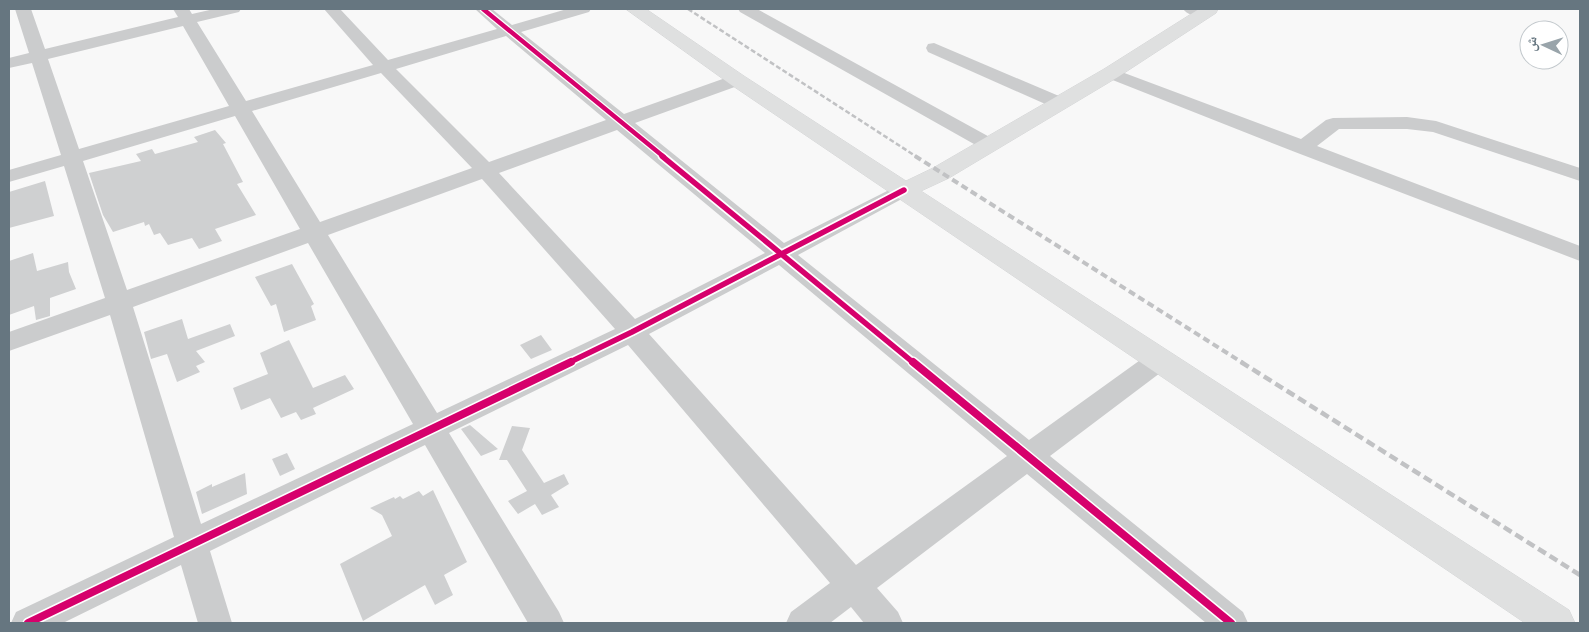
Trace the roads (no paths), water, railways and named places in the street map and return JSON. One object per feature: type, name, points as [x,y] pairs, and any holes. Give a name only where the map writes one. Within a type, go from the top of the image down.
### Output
[{"type":"main road","points":[[635,9],[737,80],[1556,623]]},
{"type":"main road","points":[[904,190],[941,173],[1111,73],[1202,10]]},
{"type":"street","points":[[23,9],[119,302],[215,623]]},
{"type":"street","points":[[9,63],[184,14],[233,9]]},
{"type":"street","points":[[332,9],[384,66],[486,170],[632,332],[852,587],[886,623]]},
{"type":"street","points":[[483,9],[619,122],[783,253],[1231,623]]},
{"type":"street","points":[[9,176],[583,9]]},
{"type":"street","points":[[746,9],[988,144]]},
{"type":"street","points":[[184,14],[547,623]]},
{"type":"street","points":[[934,48],[1060,103]]},
{"type":"street","points":[[1111,73],[1580,254]]},
{"type":"street","points":[[9,342],[737,80]]},
{"type":"street","points":[[1302,148],[1333,124],[1407,123],[1446,130],[1580,174]]},
{"type":"street","points":[[28,623],[632,332],[904,190]]},
{"type":"street","points":[[803,623],[1159,360]]},
{"type":"railway","points":[[688,9],[917,157]]},
{"type":"railway","points":[[915,156],[1243,363]]},
{"type":"railway","points":[[1241,362],[1580,575]]}]
